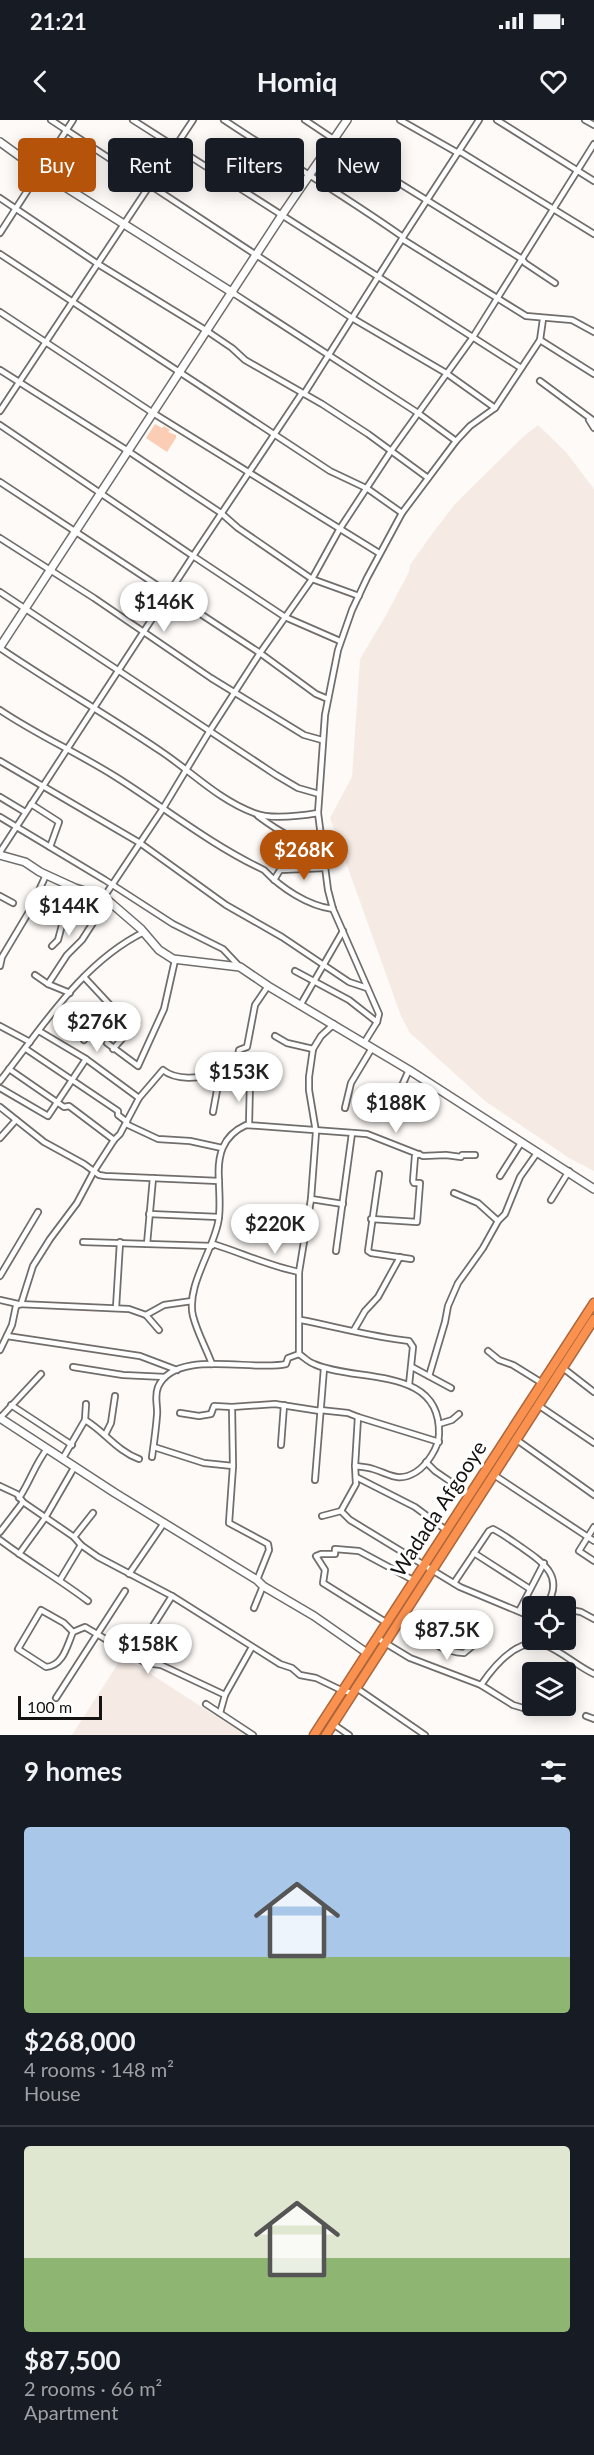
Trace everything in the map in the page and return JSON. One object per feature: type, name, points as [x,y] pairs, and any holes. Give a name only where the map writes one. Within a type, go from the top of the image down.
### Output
[{"type":"highway","name":"Wadada Afgooye","points":[[326,1735],[367,1653],[399,1621],[517,1440],[539,1405],[594,1303]]},
{"type":"highway","name":"Wadada Afgooye","points":[[314,1735],[350,1689],[381,1640],[387,1623],[413,1580],[542,1383],[594,1319]]},
{"type":"street","points":[[51,120],[108,158]]},
{"type":"street","points":[[61,138],[73,120]]},
{"type":"street","points":[[133,120],[160,138]]},
{"type":"street","points":[[181,138],[193,120]]},
{"type":"street","points":[[224,120],[309,177],[369,213],[402,238],[496,299],[526,316],[572,320],[594,333]]},
{"type":"street","points":[[305,120],[331,138]]},
{"type":"street","points":[[335,138],[347,120]]},
{"type":"street","points":[[400,120],[459,152],[594,234]]},
{"type":"street","points":[[240,967],[175,960],[159,950],[123,911],[106,899],[46,875],[1,850],[221,513],[330,355],[402,238],[429,200],[479,120]]},
{"type":"street","points":[[497,120],[594,180]]},
{"type":"street","points":[[585,120],[594,125]]},
{"type":"street","points":[[0,142],[18,155]]},
{"type":"street","points":[[48,984],[67,955],[82,940],[112,884],[162,810],[209,732],[260,653],[312,579],[339,530],[418,413],[473,337],[594,144]]},
{"type":"street","points":[[193,159],[521,368]]},
{"type":"street","points":[[316,167],[282,215],[0,647],[187,769],[218,795],[256,814],[301,842],[322,845]]},
{"type":"street","points":[[401,182],[522,259],[525,264],[555,283]]},
{"type":"street","points":[[0,233],[28,192]]},
{"type":"street","points":[[74,192],[330,355],[456,441]]},
{"type":"street","points":[[0,411],[143,192]]},
{"type":"street","points":[[159,192],[352,318],[446,374],[495,408]]},
{"type":"street","points":[[0,198],[98,264],[207,331],[245,360],[368,434],[428,478]]},
{"type":"street","points":[[0,254],[330,471],[368,489],[402,513]]},
{"type":"street","points":[[0,312],[153,413],[379,553]]},
{"type":"street","points":[[364,1043],[377,1022],[379,1014],[333,909],[318,813],[322,740],[340,641],[379,553],[402,513],[456,441],[470,426],[495,408],[540,340],[543,319]]},
{"type":"street","points":[[540,340],[594,374]]},
{"type":"street","points":[[0,370],[221,513],[238,528],[312,579],[359,596]]},
{"type":"street","points":[[540,381],[594,421]]},
{"type":"street","points":[[588,417],[594,428]]},
{"type":"street","points":[[0,425],[285,617],[340,641]]},
{"type":"street","points":[[0,482],[260,653],[309,689],[328,699]]},
{"type":"street","points":[[0,538],[236,693],[304,735],[322,740]]},
{"type":"street","points":[[0,592],[276,776],[298,788],[319,794]]},
{"type":"street","points":[[0,710],[115,777],[162,810],[264,870],[274,880],[302,899],[333,909]]},
{"type":"street","points":[[0,761],[140,843],[211,895],[349,982],[367,988]]},
{"type":"street","points":[[0,796],[25,812]]},
{"type":"street","points":[[31,804],[59,822],[50,847]]},
{"type":"street","points":[[256,814],[269,816],[318,813]]},
{"type":"street","points":[[0,817],[112,884],[173,924],[223,949],[240,967],[268,986],[409,1070],[594,1189]]},
{"type":"street","points":[[274,880],[280,870],[325,868]]},
{"type":"street","points":[[0,966],[1,956],[30,910],[46,875]]},
{"type":"street","points":[[52,946],[58,940],[62,925],[73,909],[75,888]]},
{"type":"street","points":[[0,896],[14,903]]},
{"type":"street","points":[[301,1004],[344,931]]},
{"type":"street","points":[[0,1081],[84,977],[113,950],[144,932]]},
{"type":"street","points":[[107,1043],[138,1066],[164,1009],[175,960]]},
{"type":"street","points":[[295,971],[349,1000],[377,1022]]},
{"type":"street","points":[[35,975],[48,984],[70,993]]},
{"type":"street","points":[[84,977],[111,1006],[84,1040]]},
{"type":"street","points":[[0,1350],[16,1306],[21,1304],[33,1266],[77,1203],[94,1171],[127,1123],[139,1098],[163,1070],[178,1076],[208,1077],[229,1073],[233,1064],[237,1064],[239,1050],[247,1047],[255,1005],[268,986]]},
{"type":"street","points":[[113,1049],[137,1022]]},
{"type":"street","points":[[299,1354],[301,1320],[299,1272],[311,1199],[316,1132],[309,1090],[313,1049],[321,1036],[334,1024]]},
{"type":"street","points":[[0,1026],[30,1042]]},
{"type":"street","points":[[39,1031],[86,1059],[139,1098]]},
{"type":"street","points":[[275,1036],[287,1043],[313,1049]]},
{"type":"street","points":[[345,1108],[351,1083],[372,1048]]},
{"type":"street","points":[[26,1049],[118,1111],[118,1115],[127,1123],[158,1139],[190,1141],[222,1148]]},
{"type":"street","points":[[0,1088],[48,1116],[86,1059]]},
{"type":"street","points":[[9,1069],[64,1107],[69,1106],[78,1111],[114,1140]]},
{"type":"street","points":[[391,1110],[409,1070]]},
{"type":"street","points":[[213,1112],[220,1074]]},
{"type":"street","points":[[249,1081],[249,1125]]},
{"type":"street","points":[[0,1107],[44,1142],[105,1176],[219,1181]]},
{"type":"street","points":[[0,1138],[16,1120]]},
{"type":"street","points":[[212,1364],[193,1316],[192,1301],[196,1282],[212,1245],[219,1217],[218,1163],[222,1148],[230,1135],[249,1125],[316,1132],[367,1134],[419,1154],[434,1157],[476,1155]]},
{"type":"street","points":[[336,1251],[352,1134]]},
{"type":"street","points":[[501,1176],[521,1143]]},
{"type":"street","points":[[429,1377],[448,1306],[458,1283],[483,1248],[498,1221],[505,1214],[520,1177],[537,1153]]},
{"type":"street","points":[[372,1219],[417,1222],[420,1184],[414,1183],[413,1180],[415,1156],[419,1154]]},
{"type":"street","points":[[551,1200],[569,1172]]},
{"type":"street","points":[[379,1174],[368,1251],[411,1259]]},
{"type":"street","points":[[147,1244],[153,1178]]},
{"type":"street","points":[[454,1193],[478,1203],[498,1221]]},
{"type":"street","points":[[311,1199],[343,1204]]},
{"type":"street","points":[[0,1276],[38,1212]]},
{"type":"street","points":[[149,1214],[219,1217]]},
{"type":"street","points":[[83,1242],[212,1245],[247,1254],[273,1267],[299,1272]]},
{"type":"street","points":[[116,1308],[120,1242]]},
{"type":"street","points":[[354,1330],[365,1311],[378,1297],[400,1257]]},
{"type":"street","points":[[0,1300],[21,1304],[135,1310],[146,1315],[159,1330]]},
{"type":"street","points":[[146,1315],[165,1305],[192,1301]]},
{"type":"street","points":[[301,1320],[354,1330],[377,1338],[409,1341],[413,1347],[409,1385]]},
{"type":"street","points":[[7,1336],[140,1356],[177,1370]]},
{"type":"street","points":[[488,1351],[499,1360],[513,1365],[542,1383]]},
{"type":"street","points":[[152,1457],[158,1411],[156,1396],[165,1377],[187,1366],[212,1364],[275,1366],[286,1364],[288,1358],[299,1354]]},
{"type":"street","points":[[299,1354],[311,1364],[324,1368],[357,1372],[409,1385],[424,1393],[433,1403],[439,1416],[439,1442],[426,1462],[416,1472],[404,1477],[391,1478],[375,1470],[355,1466]]},
{"type":"street","points":[[558,1366],[594,1392]]},
{"type":"street","points":[[73,1367],[123,1375],[165,1377]]},
{"type":"street","points":[[412,1367],[451,1388]]},
{"type":"street","points":[[315,1480],[324,1368]]},
{"type":"street","points":[[41,1374],[0,1418],[257,1580],[263,1586],[314,1616],[367,1653]]},
{"type":"street","points":[[105,1435],[111,1423],[115,1396]]},
{"type":"street","points":[[530,1401],[594,1443]]},
{"type":"street","points":[[63,1458],[85,1420],[86,1404]]},
{"type":"street","points":[[11,1405],[72,1445]]},
{"type":"street","points":[[281,1445],[284,1405]]},
{"type":"street","points":[[180,1413],[211,1414],[214,1406],[284,1405],[348,1413],[439,1442]]},
{"type":"street","points":[[232,1407],[233,1466],[230,1523],[266,1543],[269,1547],[257,1580]]},
{"type":"street","points":[[439,1424],[452,1420],[459,1414]]},
{"type":"street","points":[[322,1516],[341,1511],[356,1485],[358,1417]]},
{"type":"street","points":[[85,1420],[128,1455],[139,1459]]},
{"type":"street","points":[[517,1440],[594,1495]]},
{"type":"street","points":[[154,1447],[204,1463],[233,1466]]},
{"type":"street","points":[[0,1532],[21,1501],[37,1462],[47,1448]]},
{"type":"street","points":[[426,1462],[435,1471],[478,1498]]},
{"type":"street","points":[[19,1554],[45,1518],[75,1466]]},
{"type":"street","points":[[493,1474],[594,1541]]},
{"type":"street","points":[[356,1477],[415,1507],[446,1530]]},
{"type":"street","points":[[0,1486],[17,1494],[21,1501],[74,1537],[81,1545],[129,1574],[172,1596],[280,1664],[292,1668],[300,1676],[316,1678],[350,1689],[424,1735]]},
{"type":"street","points":[[341,1511],[350,1520],[454,1583],[522,1612]]},
{"type":"street","points":[[74,1537],[93,1513]]},
{"type":"street","points":[[129,1574],[164,1523]]},
{"type":"street","points":[[594,1527],[579,1551],[594,1561]]},
{"type":"street","points":[[454,1583],[489,1531],[493,1529],[544,1563],[554,1587],[552,1596]]},
{"type":"street","points":[[0,1539],[88,1601]]},
{"type":"street","points":[[60,1580],[81,1545]]},
{"type":"street","points":[[387,1623],[323,1583],[325,1570],[316,1556],[335,1554],[335,1549],[359,1551],[413,1580]]},
{"type":"street","points":[[474,1552],[530,1588]]},
{"type":"street","points":[[519,1611],[544,1563]]},
{"type":"street","points":[[254,1608],[263,1586]]},
{"type":"street","points":[[56,1698],[125,1591]]},
{"type":"street","points":[[134,1656],[172,1596]]},
{"type":"street","points":[[73,1632],[64,1623],[41,1610],[18,1649],[46,1667],[50,1667],[60,1661],[73,1632],[85,1627],[146,1663],[161,1665],[225,1695]]},
{"type":"street","points":[[576,1610],[594,1619]]},
{"type":"street","points":[[399,1621],[435,1645],[457,1653],[464,1653],[476,1643],[485,1627]]},
{"type":"street","points":[[381,1640],[410,1658],[481,1685],[513,1705],[522,1708]]},
{"type":"street","points":[[220,1713],[225,1695],[252,1647]]},
{"type":"street","points":[[481,1685],[509,1653],[522,1648]]},
{"type":"street","points":[[553,1650],[594,1674]]},
{"type":"street","points":[[206,1704],[254,1735]]},
{"type":"street","points":[[586,1716],[594,1719]]},
{"type":"street","points":[[333,1724],[349,1735]]},
{"type":"shaded area","points":[[155,424],[162,428],[164,426],[170,430],[168,432],[176,435],[167,452],[146,438]]},
{"type":"shaded area","points":[[538,425],[566,452],[594,489],[594,1171],[569,1158],[485,1101],[410,1033],[401,1016],[330,818],[352,777],[360,659],[409,572],[410,565],[432,534],[455,504]]},
{"type":"shaded area","points":[[123,1656],[245,1735],[72,1735]]}]
